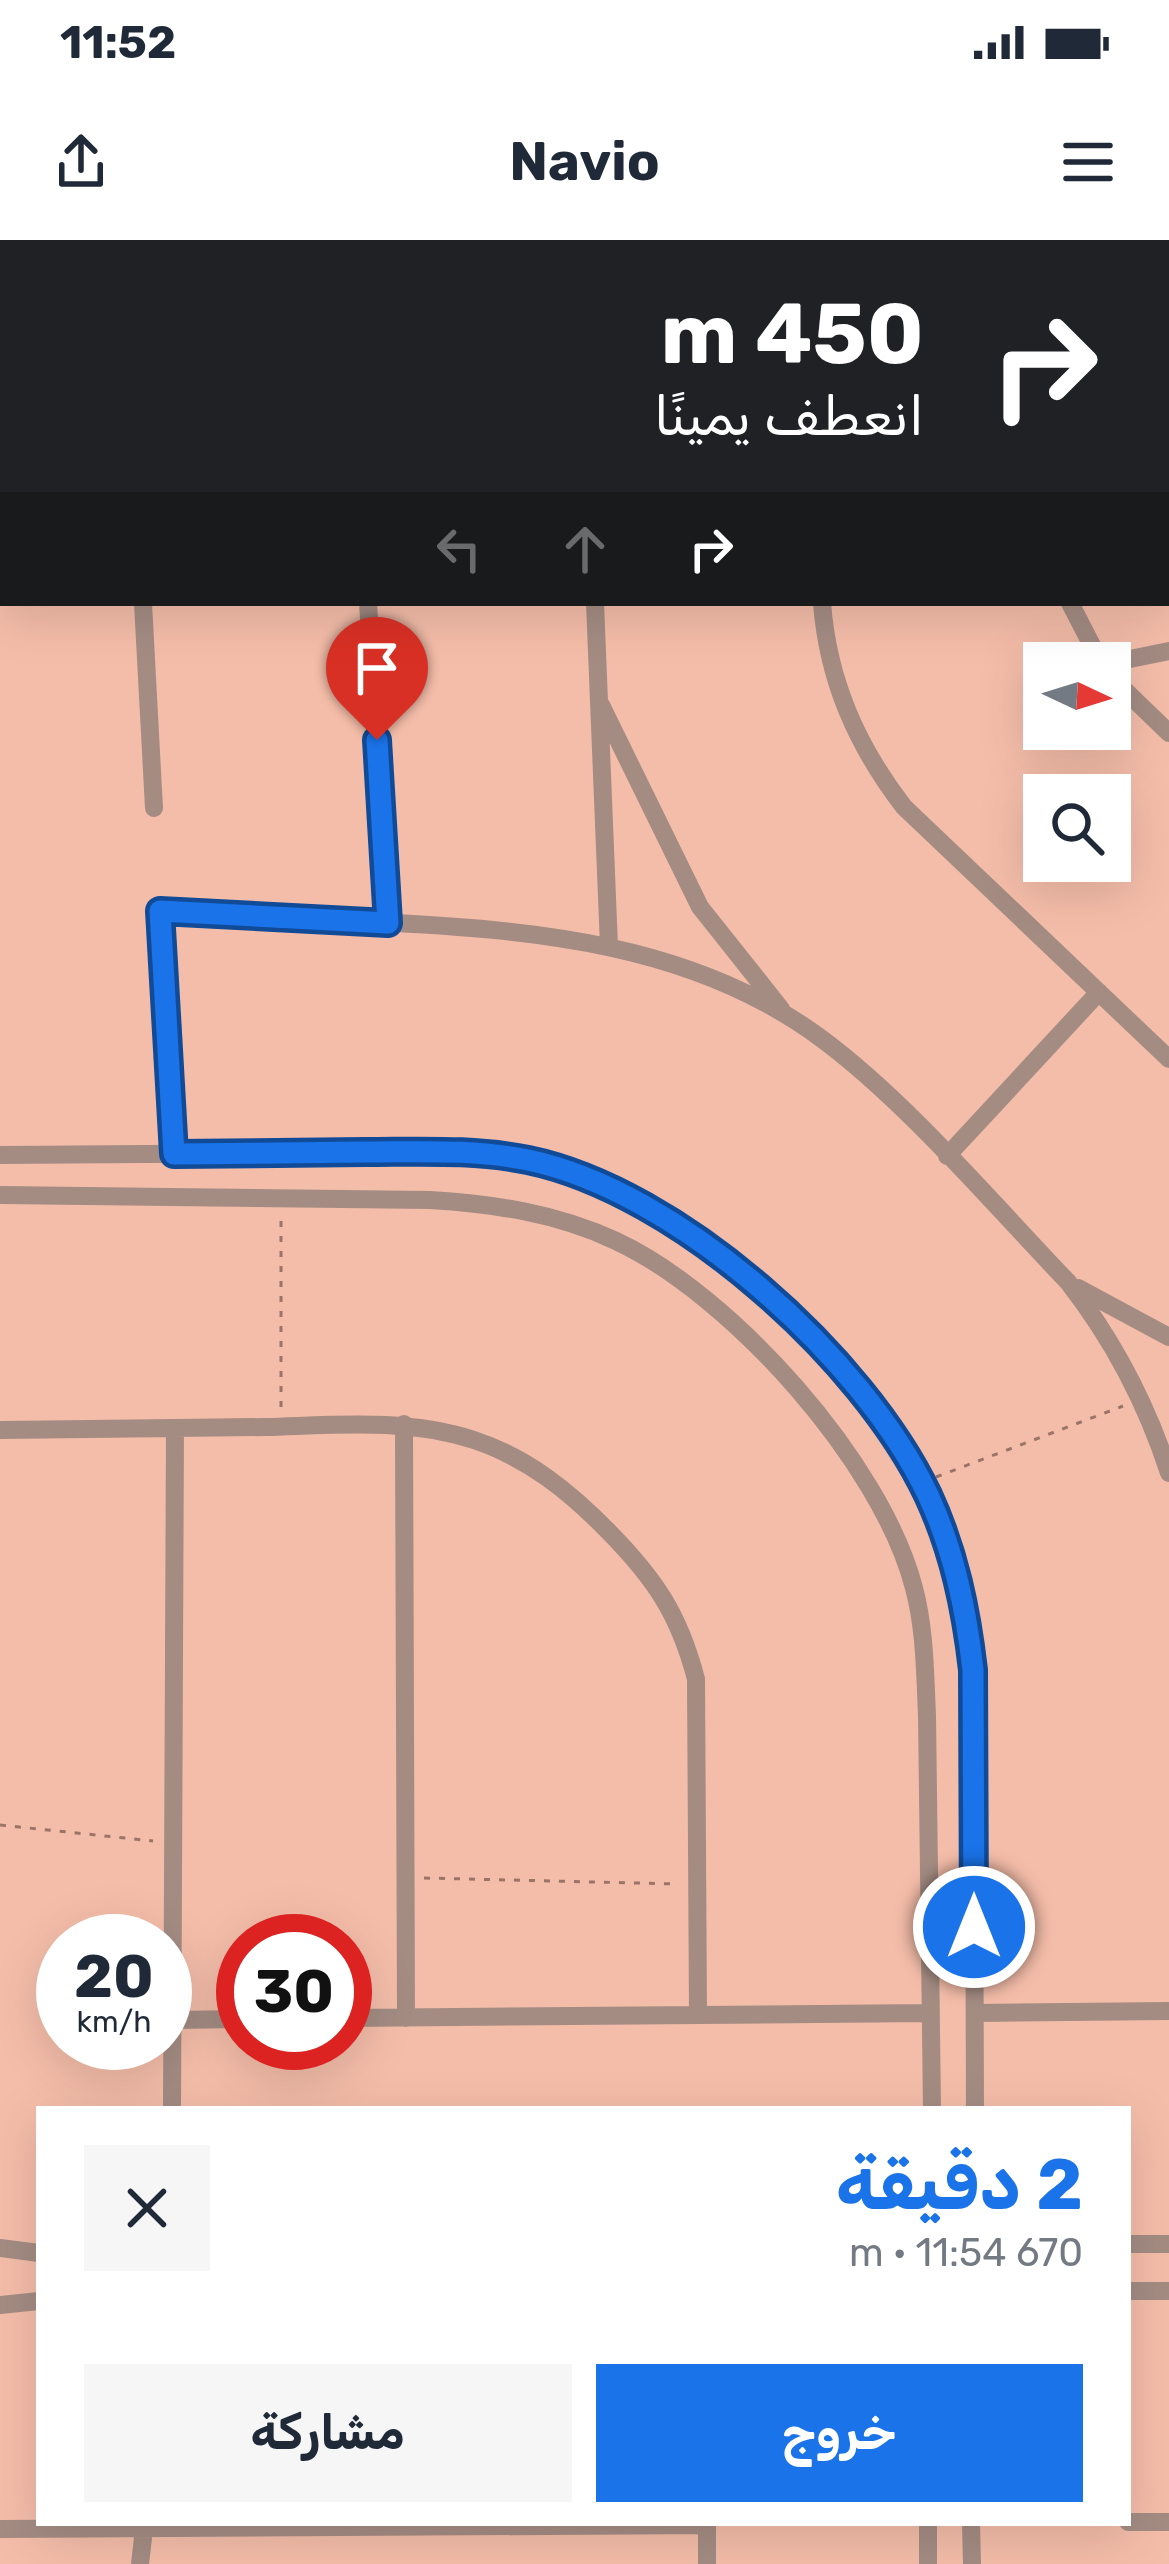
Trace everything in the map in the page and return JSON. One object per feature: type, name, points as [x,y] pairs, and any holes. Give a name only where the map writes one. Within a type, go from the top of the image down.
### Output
[{"type":"street","points":[[143,606],[154,808]]},
{"type":"street","points":[[368,606],[388,923]]},
{"type":"street","points":[[595,606],[609,946]]},
{"type":"street","points":[[823,606],[838,690],[850,722],[904,807],[1169,1058]]},
{"type":"street","points":[[1072,606],[1093,642]]},
{"type":"street","points":[[1131,658],[1169,651]]},
{"type":"street","points":[[1131,696],[1169,733]]},
{"type":"street","points":[[602,705],[700,907],[787,1016]]},
{"type":"street","points":[[174,1154],[160,911],[525,932],[609,946],[702,975],[787,1016],[847,1058],[1068,1282],[1096,1318],[1162,1432],[1169,1473]]},
{"type":"street","points":[[946,1156],[1099,992]]},
{"type":"street","points":[[0,1155],[475,1152],[530,1160],[628,1193],[669,1219],[795,1321],[869,1402],[921,1482],[949,1547],[968,1629],[973,1670],[975,2106]]},
{"type":"street","points":[[0,1195],[494,1204],[556,1218],[616,1241],[673,1273],[742,1330],[860,1471],[893,1528],[914,1588],[927,1715],[932,2106]]},
{"type":"street","points":[[1068,1282],[1169,1337]]},
{"type":"street","points":[[404,1424],[406,2018]]},
{"type":"street","points":[[0,1430],[404,1424],[479,1441],[547,1476],[577,1500],[667,1598],[686,1637],[696,1678],[698,2015]]},
{"type":"street","points":[[173,1914],[175,1428]]},
{"type":"street","points":[[975,2013],[1169,2011]]},
{"type":"street","points":[[372,2018],[930,2014]]},
{"type":"street","points":[[172,2070],[172,2106]]},
{"type":"street","points":[[1131,2244],[1169,2244]]},
{"type":"street","points":[[0,2248],[36,2253]]},
{"type":"street","points":[[1131,2291],[1169,2291]]},
{"type":"street","points":[[0,2305],[36,2301]]},
{"type":"street","points":[[1131,2522],[1169,2522]]},
{"type":"street","points":[[0,2529],[481,2526]]},
{"type":"street","points":[[706,2526],[707,2564]]},
{"type":"street","points":[[928,2526],[928,2564]]},
{"type":"street","points":[[971,2526],[972,2564]]},
{"type":"street","points":[[140,2564],[144,2529]]},
{"type":"path","points":[[281,1201],[281,1426]]},
{"type":"path","points":[[921,1482],[1142,1399]]},
{"type":"path","points":[[0,1826],[173,1843]]},
{"type":"path","points":[[405,1878],[698,1885]]},
{"type":"route","points":[[377,740],[388,923],[160,911],[174,1154],[420,1151],[530,1160],[628,1193],[752,1282],[795,1321],[869,1402],[901,1447],[949,1547],[973,1670],[974,1927]]}]
